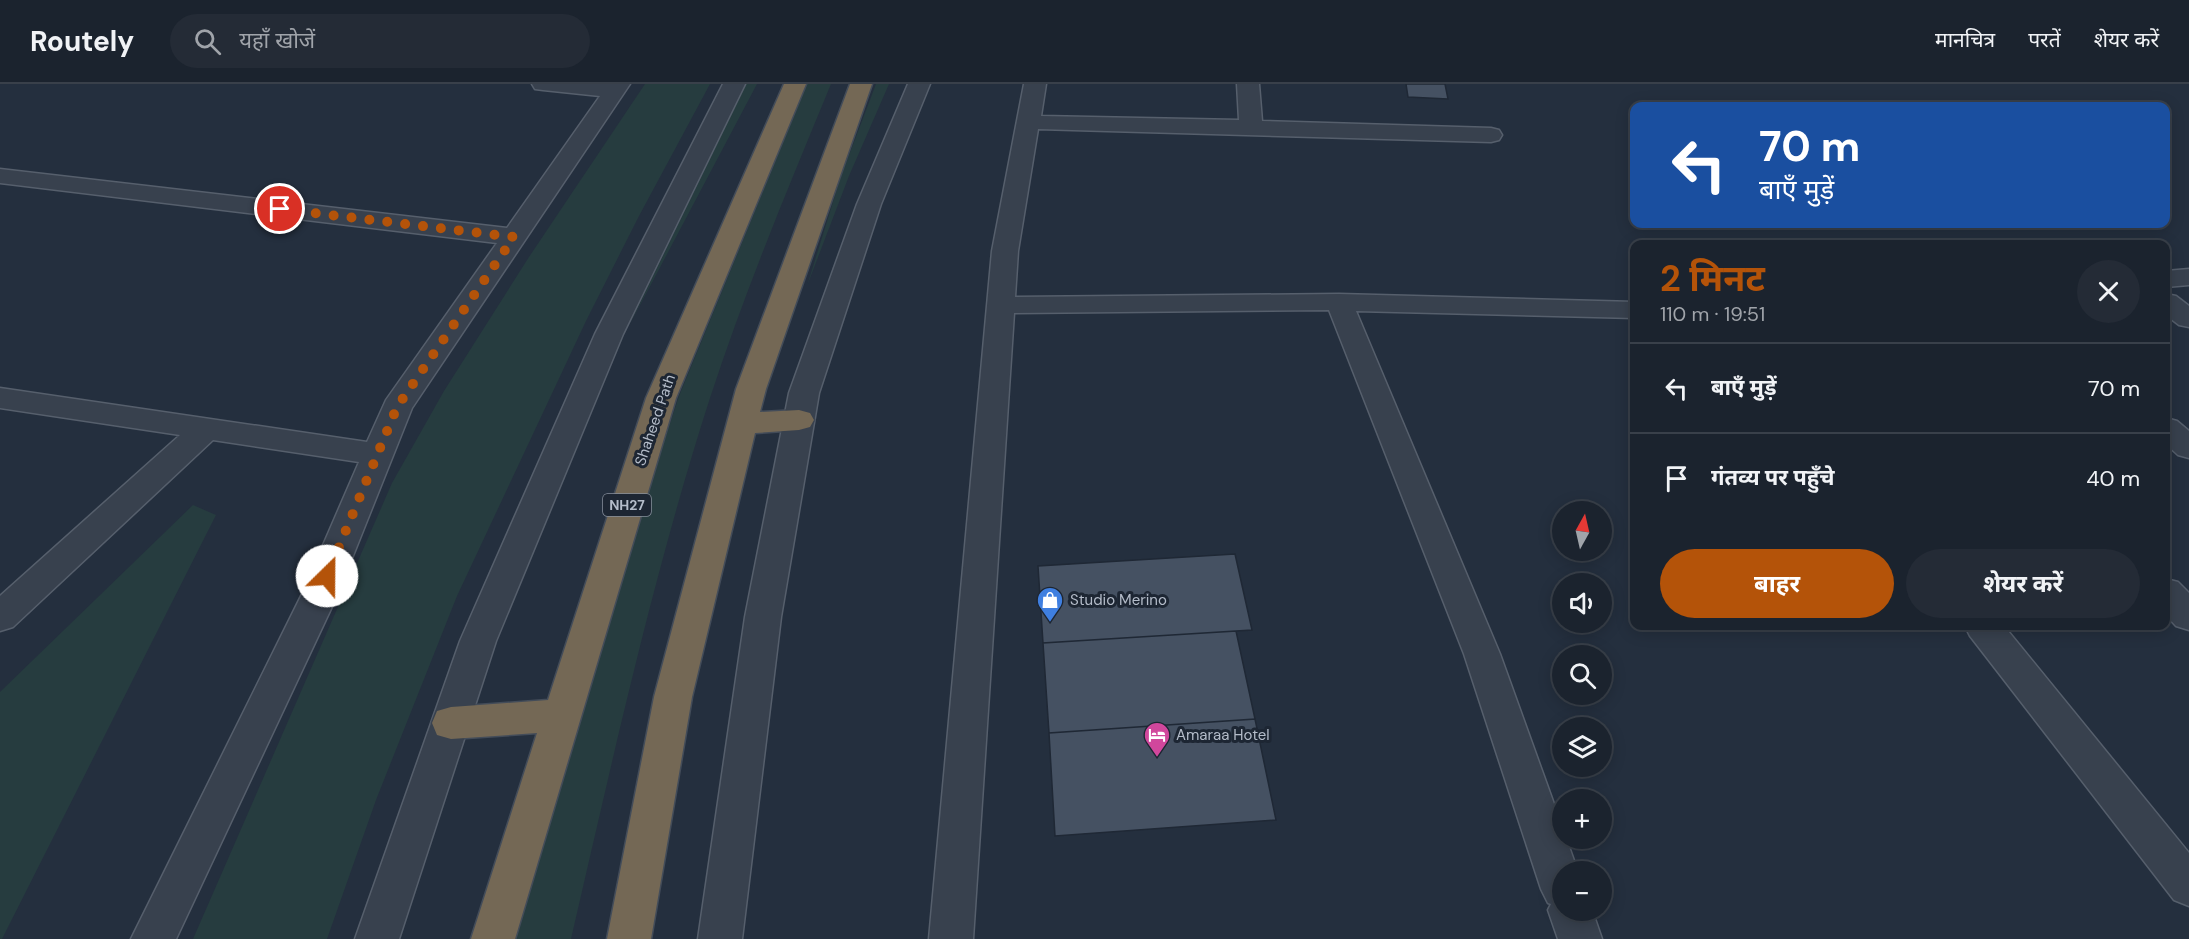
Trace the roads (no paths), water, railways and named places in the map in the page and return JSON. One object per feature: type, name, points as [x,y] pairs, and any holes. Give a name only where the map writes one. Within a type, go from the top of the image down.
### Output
[{"type":"highway","name":"Shaheed Path","points":[[494,939],[660,398],[795,84]]},
{"type":"highway","points":[[628,939],[673,697],[751,389],[861,84]]},
{"type":"highway","points":[[742,423],[799,420]]},
{"type":"highway","points":[[451,723],[563,715]]},
{"type":"street","points":[[543,84],[617,88]]},
{"type":"street","points":[[377,939],[478,641],[609,334],[734,84]]},
{"type":"street","points":[[720,939],[763,617],[804,393],[869,204],[919,84]]},
{"type":"street","points":[[951,939],[1005,251],[1035,84]]},
{"type":"street","points":[[1248,84],[1251,127]]},
{"type":"street","points":[[153,939],[319,596],[397,407],[617,88]]},
{"type":"street","points":[[1028,122],[1491,135]]},
{"type":"street","points":[[0,176],[514,237]]},
{"type":"street","points":[[2170,279],[2189,278]]},
{"type":"street","points":[[1001,304],[1339,302],[1630,310]]},
{"type":"street","points":[[1339,302],[1482,654],[1553,861]]},
{"type":"street","points":[[2170,305],[2189,319]]},
{"type":"street","points":[[0,398],[378,454]]},
{"type":"street","points":[[0,617],[206,429]]},
{"type":"street","points":[[2170,431],[2189,447]]},
{"type":"street","points":[[2170,596],[2189,616]]},
{"type":"street","points":[[1986,630],[2189,886]]},
{"type":"street","points":[[1574,921],[1580,939]]},
{"type":"place","name":"Studio Merino","points":[[1050,623]]},
{"type":"place","name":"Amaraa Hotel","points":[[1157,758]]}]
